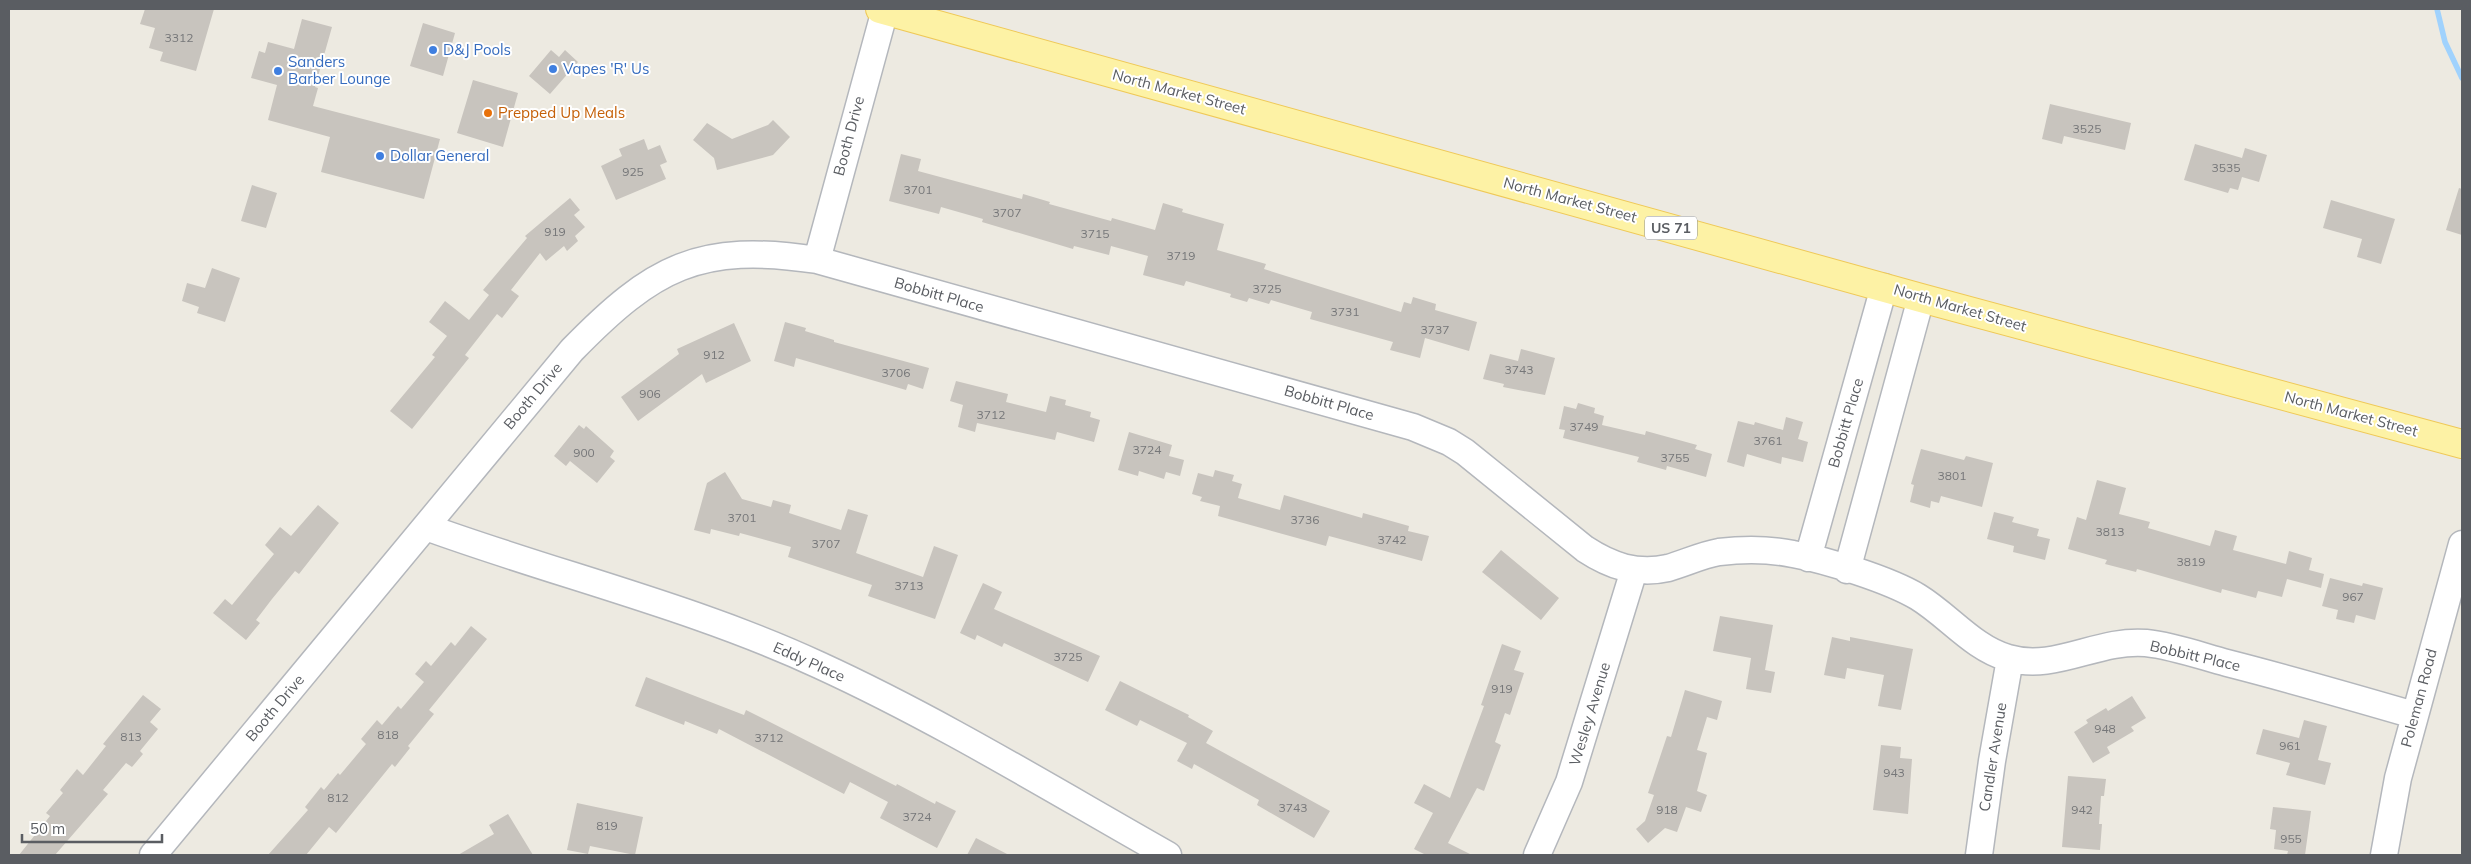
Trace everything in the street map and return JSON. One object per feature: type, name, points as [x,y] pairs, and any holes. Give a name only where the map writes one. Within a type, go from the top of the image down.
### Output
[{"type":"main road","name":"North Market Street","points":[[882,9],[1921,298],[2462,444]]},
{"type":"street","name":"Booth Drive","points":[[153,855],[572,350],[606,314],[633,293],[660,276],[710,258],[754,253],[817,260],[882,9]]},
{"type":"street","name":"Bobbitt Place","points":[[817,260],[1352,409],[1431,433],[1466,452],[1586,549],[1604,561],[1634,570],[1668,568],[1717,553],[1746,550],[1794,554],[1896,586],[1944,614],[1973,640],[1992,652],[2010,659],[2033,662],[2051,660],[2110,644],[2147,644],[2265,673],[2414,715]]},
{"type":"street","name":"Bobbitt Place","points":[[1808,558],[1884,287]]},
{"type":"street","points":[[1847,570],[1921,298]]},
{"type":"street","name":"Eddy Place","points":[[426,527],[691,616],[818,664],[991,754],[1168,855]]},
{"type":"street","name":"Poleman Road","points":[[2384,855],[2398,778],[2462,544]]},
{"type":"street","name":"Wesley Avenue","points":[[1537,855],[1569,782],[1634,570]]},
{"type":"street","name":"Candler Avenue","points":[[1979,855],[1994,742],[2010,659]]},
{"type":"building","points":[[145,9],[214,9],[196,71],[160,61],[163,52],[149,48],[155,28],[140,24]]},
{"type":"building","points":[[302,19],[332,27],[315,87],[318,88],[313,106],[440,139],[424,199],[321,172],[330,137],[268,120],[277,85],[251,78],[259,51],[265,53],[268,42],[294,49]]},
{"type":"building","name":"D&J Pools","points":[[423,23],[455,33],[443,76],[410,66]]},
{"type":"building","name":"Vapes 'R' Us","points":[[551,50],[559,57],[565,50],[578,62],[550,94],[529,76]]},
{"type":"building","name":"Prepped Up Meals","points":[[473,80],[518,93],[503,147],[457,133]]},
{"type":"building","points":[[2050,104],[2131,123],[2125,150],[2064,136],[2062,144],[2042,139]]},
{"type":"building","points":[[773,120],[790,137],[773,155],[717,170],[714,158],[693,140],[707,123],[732,139],[768,125]]},
{"type":"building","points":[[644,139],[648,150],[660,145],[667,162],[660,165],[666,179],[616,200],[601,166],[622,156],[619,149]]},
{"type":"building","points":[[2195,144],[2242,158],[2245,148],[2267,155],[2259,182],[2242,177],[2238,190],[2230,188],[2228,193],[2184,180]]},
{"type":"building","points":[[901,154],[921,159],[918,171],[1022,199],[1023,194],[1050,202],[1049,204],[1111,221],[1112,218],[1155,230],[1163,203],[1183,209],[1182,212],[1224,224],[1217,250],[1266,264],[1264,269],[1401,312],[1404,302],[1411,304],[1413,297],[1436,304],[1435,310],[1477,322],[1469,351],[1425,338],[1420,358],[1390,350],[1393,342],[1310,319],[1312,312],[1271,300],[1269,304],[1249,298],[1247,302],[1230,297],[1231,294],[1186,281],[1184,286],[1143,275],[1148,256],[1111,246],[1109,255],[1074,246],[1073,249],[982,222],[983,219],[941,207],[939,214],[889,201]]},
{"type":"building","points":[[252,185],[277,193],[266,228],[241,221]]},
{"type":"building","points":[[2459,188],[2462,189],[2462,235],[2446,230]]},
{"type":"building","points":[[570,198],[580,210],[574,215],[585,227],[575,236],[578,241],[567,251],[564,246],[546,261],[540,253],[511,290],[519,296],[502,318],[497,314],[465,355],[469,358],[412,429],[390,411],[435,357],[432,355],[447,336],[429,322],[445,301],[469,320],[489,295],[483,290],[527,238],[525,236]]},
{"type":"building","points":[[2331,200],[2395,219],[2381,264],[2357,257],[2362,239],[2323,228]]},
{"type":"building","points":[[212,268],[240,278],[225,322],[197,313],[199,307],[182,301],[187,283],[205,288]]},
{"type":"building","points":[[785,322],[806,328],[805,331],[834,340],[834,342],[929,368],[923,389],[908,384],[906,390],[796,358],[794,367],[774,361]]},
{"type":"building","points":[[734,323],[751,361],[706,383],[702,374],[638,421],[621,397],[679,354],[677,349]]},
{"type":"building","points":[[1521,349],[1555,358],[1545,395],[1503,387],[1504,384],[1483,379],[1490,354],[1518,361]]},
{"type":"building","points":[[956,381],[1008,394],[1006,402],[1046,412],[1050,396],[1066,400],[1065,405],[1091,412],[1090,417],[1100,420],[1094,442],[1057,432],[1055,440],[977,423],[975,432],[958,427],[963,405],[950,401]]},
{"type":"building","points":[[1578,403],[1595,408],[1594,413],[1604,416],[1602,425],[1645,435],[1646,431],[1697,445],[1695,449],[1712,454],[1706,477],[1667,466],[1666,470],[1637,462],[1639,457],[1563,438],[1565,430],[1559,429],[1564,406],[1576,409]]},
{"type":"building","points":[[1786,417],[1803,422],[1798,439],[1808,442],[1803,462],[1782,457],[1781,464],[1747,454],[1744,467],[1727,462],[1738,421],[1754,425],[1755,422],[1783,430]]},
{"type":"building","points":[[579,425],[584,429],[586,426],[614,451],[610,457],[615,461],[597,483],[570,461],[566,466],[554,456]]},
{"type":"building","points":[[1129,432],[1172,445],[1169,456],[1184,460],[1180,476],[1166,472],[1164,479],[1139,471],[1138,476],[1118,470]]},
{"type":"building","points":[[1921,449],[1964,460],[1966,456],[1993,463],[1982,507],[1941,496],[1939,503],[1931,501],[1930,508],[1910,502],[1914,485],[1911,484]]},
{"type":"building","points":[[1215,470],[1234,475],[1232,481],[1242,484],[1238,498],[1280,510],[1284,495],[1362,518],[1363,513],[1409,526],[1408,531],[1429,536],[1422,561],[1329,536],[1326,546],[1218,516],[1220,506],[1200,501],[1202,497],[1192,494],[1198,473],[1213,477]]},
{"type":"building","points":[[725,472],[742,499],[771,507],[773,500],[791,505],[789,513],[841,530],[848,509],[868,515],[856,553],[923,577],[934,546],[958,555],[935,619],[868,596],[872,585],[788,557],[791,547],[740,533],[739,536],[711,529],[710,534],[694,530],[707,483]]},
{"type":"building","points":[[2097,480],[2126,488],[2119,514],[2150,522],[2148,528],[2210,546],[2215,530],[2237,536],[2233,550],[2286,564],[2289,551],[2312,558],[2309,570],[2324,574],[2321,588],[2287,579],[2282,597],[2258,591],[2256,598],[2222,589],[2221,593],[2137,569],[2136,572],[2105,564],[2107,560],[2068,549],[2077,517],[2086,520]]},
{"type":"building","points":[[318,505],[339,523],[299,574],[295,571],[272,599],[256,620],[260,623],[246,640],[213,613],[225,599],[232,605],[274,554],[265,545],[280,527],[291,536]]},
{"type":"building","points":[[1994,512],[2014,517],[2012,522],[2039,529],[2037,536],[2050,539],[2045,560],[2013,552],[2014,546],[1987,539]]},
{"type":"building","points":[[1501,550],[1559,598],[1541,620],[1482,572]]},
{"type":"building","points":[[2330,578],[2362,586],[2363,583],[2383,588],[2375,620],[2356,615],[2354,623],[2336,619],[2338,610],[2322,606]]},
{"type":"building","points":[[983,583],[1002,592],[994,609],[1100,656],[1088,682],[1004,643],[1002,647],[977,635],[975,640],[960,633]]},
{"type":"building","points":[[1720,616],[1773,625],[1765,670],[1775,672],[1771,693],[1746,689],[1751,658],[1713,651]]},
{"type":"building","points":[[471,626],[487,639],[429,710],[434,714],[408,746],[410,748],[395,767],[392,764],[336,833],[329,827],[306,855],[268,855],[308,810],[305,807],[321,787],[324,790],[338,773],[340,775],[366,744],[361,739],[377,720],[382,725],[398,706],[401,709],[424,682],[415,674],[426,661],[431,666],[451,642],[455,646]]},
{"type":"building","points":[[1832,637],[1850,641],[1850,637],[1913,649],[1901,710],[1878,706],[1884,675],[1847,668],[1845,679],[1824,675]]},
{"type":"building","points":[[1502,644],[1521,651],[1514,670],[1524,673],[1510,715],[1505,713],[1495,742],[1501,745],[1484,791],[1477,788],[1448,843],[1472,855],[1426,855],[1414,849],[1433,813],[1414,803],[1424,784],[1450,798],[1484,706],[1481,705]]},
{"type":"building","points":[[646,677],[744,715],[746,710],[896,786],[897,784],[935,804],[936,801],[956,811],[937,848],[880,818],[888,802],[850,782],[844,794],[719,729],[717,734],[685,721],[684,725],[635,706]]},
{"type":"building","points":[[1120,681],[1189,715],[1188,717],[1213,731],[1206,743],[1330,811],[1314,838],[1257,805],[1259,800],[1194,764],[1192,769],[1177,761],[1187,743],[1140,720],[1137,726],[1105,710]]},
{"type":"building","points":[[1685,690],[1722,701],[1717,720],[1707,717],[1697,750],[1707,753],[1697,791],[1707,795],[1701,812],[1686,807],[1677,832],[1665,828],[1648,843],[1636,829],[1645,821],[1654,795],[1648,793],[1667,736],[1671,737]]},
{"type":"building","points":[[143,695],[161,709],[150,722],[158,729],[140,751],[143,754],[132,767],[126,763],[103,790],[108,794],[55,855],[19,855],[50,816],[46,813],[63,793],[60,790],[77,769],[83,775],[106,746],[103,744]]},
{"type":"building","points":[[2132,696],[2146,718],[2131,727],[2134,731],[2107,747],[2110,753],[2093,763],[2074,732],[2088,723],[2086,720],[2106,708],[2108,711]]},
{"type":"building","points":[[2304,720],[2327,726],[2318,760],[2331,763],[2325,785],[2286,775],[2290,763],[2256,754],[2263,729],[2299,738]]},
{"type":"building","points":[[1881,745],[1901,747],[1900,758],[1912,759],[1908,814],[1873,810]]},
{"type":"building","points":[[2068,776],[2106,779],[2104,796],[2101,796],[2099,824],[2102,824],[2100,850],[2062,847]]},
{"type":"building","points":[[577,803],[643,817],[635,855],[590,846],[588,854],[567,850]]},
{"type":"building","points":[[2273,807],[2311,811],[2305,855],[2287,855],[2288,851],[2274,849],[2276,830],[2270,829]]},
{"type":"building","points":[[508,814],[533,855],[458,855],[494,834],[489,825]]},
{"type":"building","points":[[976,838],[1009,855],[967,855]]},
{"type":"waterway","points":[[2437,9],[2445,42],[2462,78]]},
{"type":"place","name":"D&J Pools","points":[[433,50]]},
{"type":"place","name":"Vapes 'R' Us","points":[[553,69]]},
{"type":"place","name":"Sanders Barber Lounge","points":[[278,71]]},
{"type":"place","name":"Prepped Up Meals","points":[[488,113]]},
{"type":"place","name":"Dollar General","points":[[380,156]]}]
